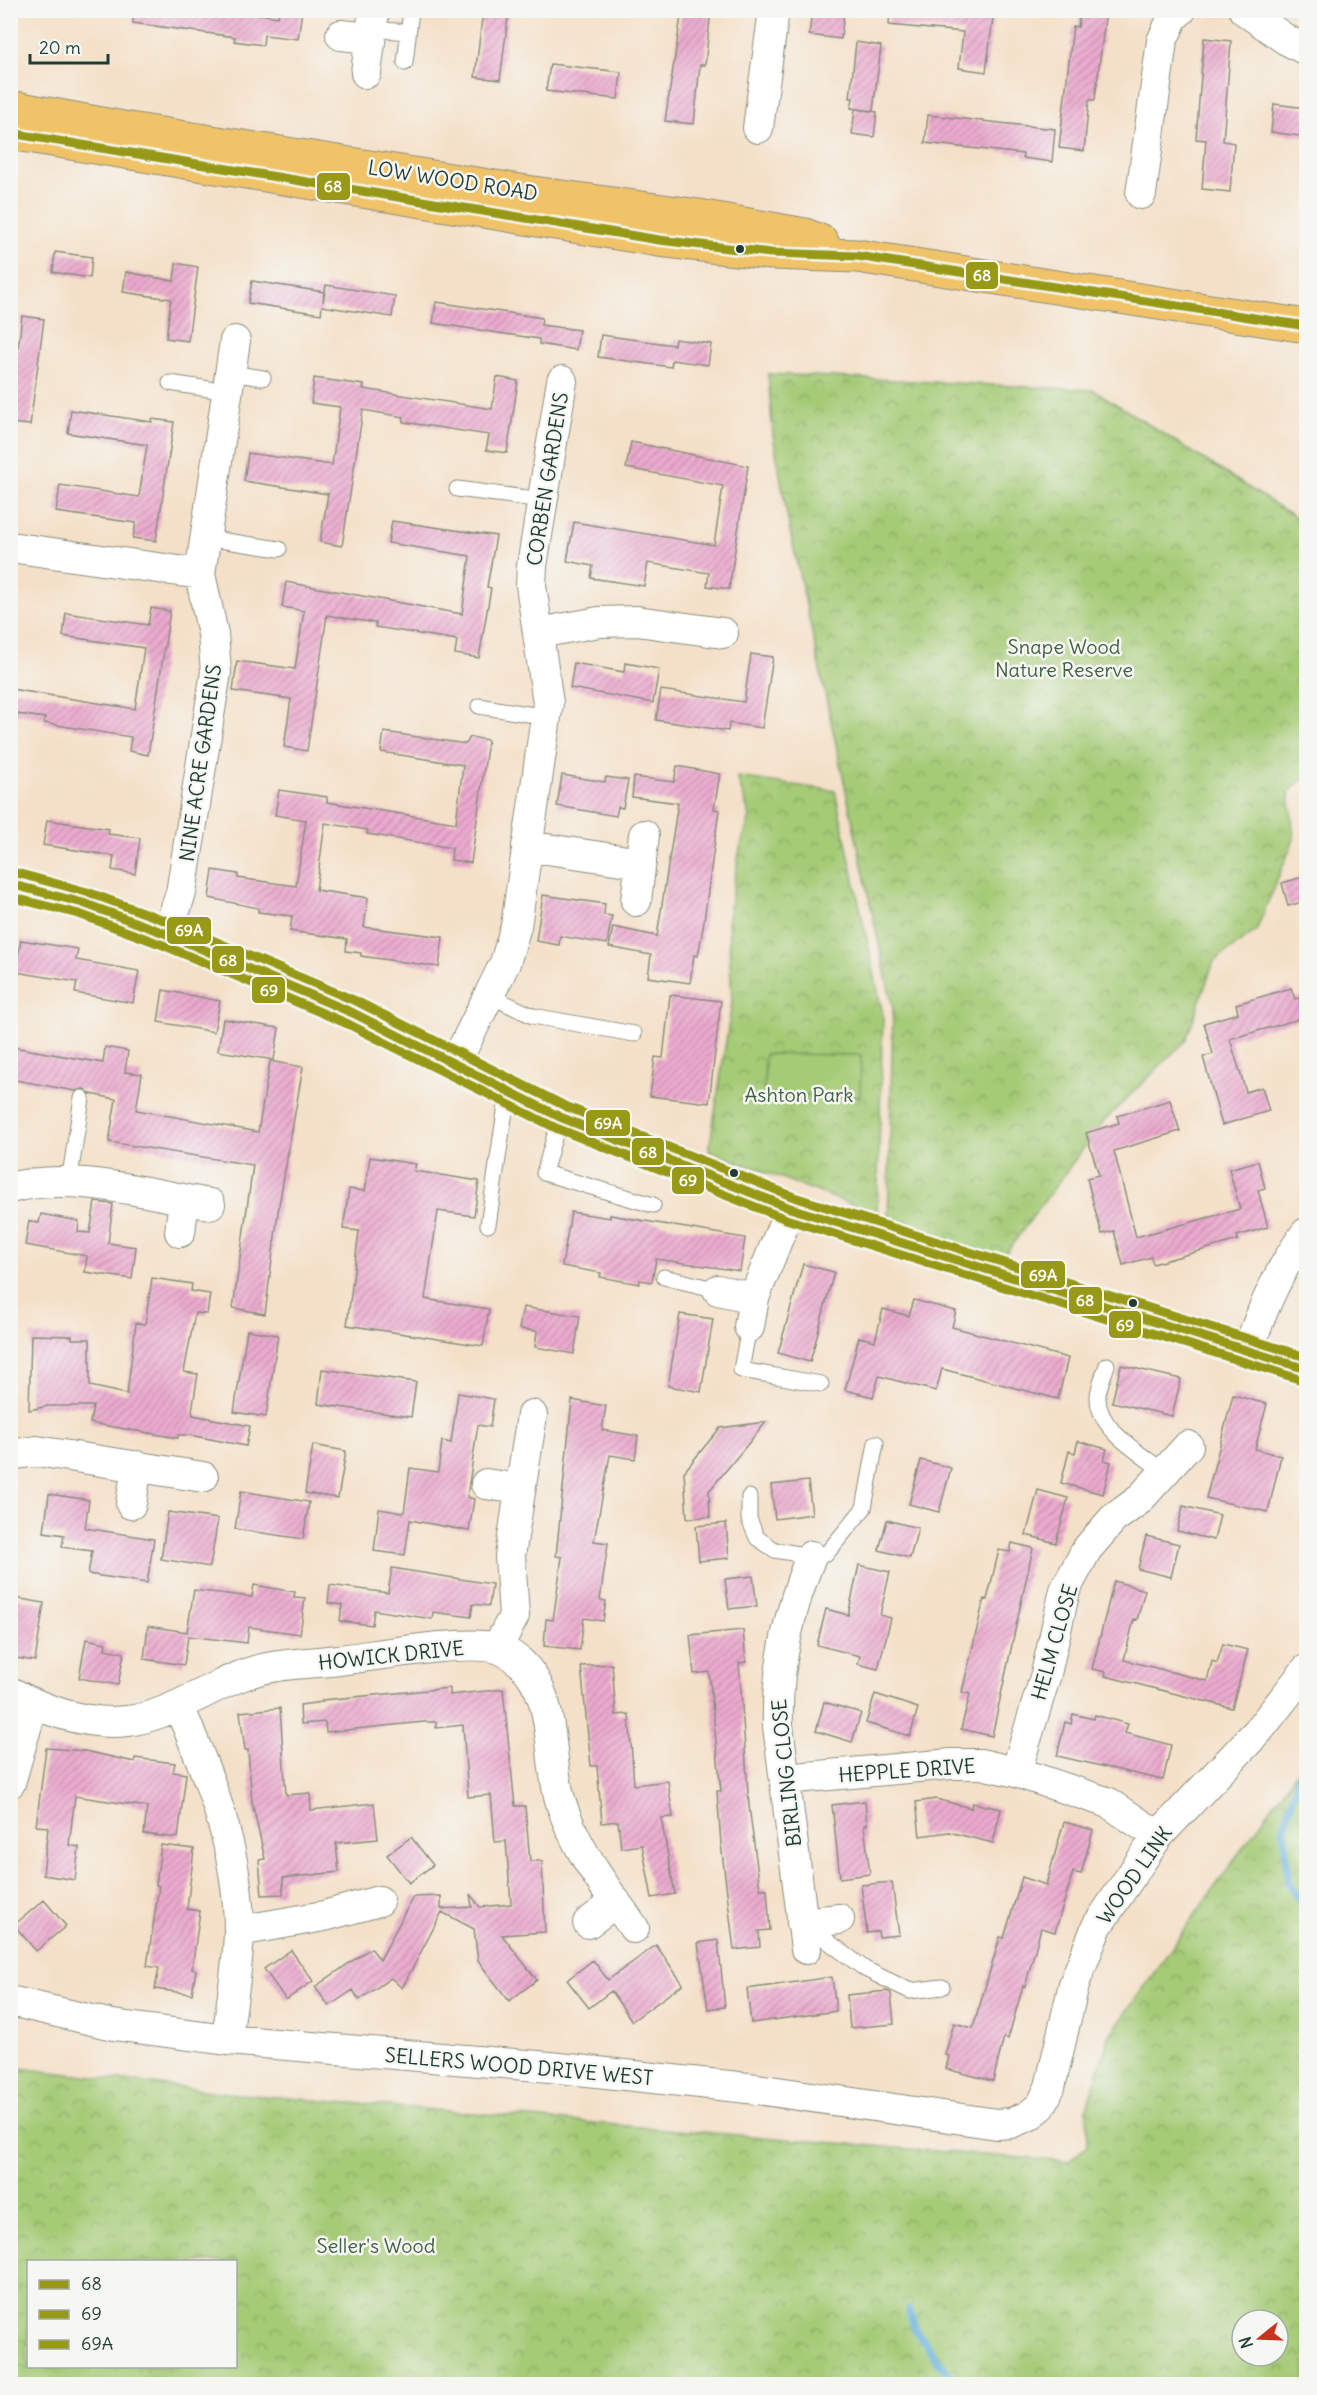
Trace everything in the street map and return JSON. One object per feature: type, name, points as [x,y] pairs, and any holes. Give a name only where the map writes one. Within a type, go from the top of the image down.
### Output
[{"type":"main road","name":"LOW WOOD ROAD","points":[[10,107],[134,130],[526,192],[699,216],[805,235],[857,256]]},
{"type":"main road","name":"LOW WOOD ROAD","points":[[10,133],[659,240],[771,253],[857,256],[1306,326]]},
{"type":"street","points":[[758,128],[749,93],[774,10]]},
{"type":"street","points":[[1141,194],[1138,121],[1162,41],[1173,17],[1181,10]]},
{"type":"street","points":[[1248,12],[1306,50]]},
{"type":"street","points":[[340,35],[372,26],[366,73]]},
{"type":"street","name":"NINE ACRE GARDENS","points":[[167,934],[181,893],[216,672],[213,634],[200,574],[235,341]]},
{"type":"street","name":"CORBEN GARDENS","points":[[455,1064],[505,963],[516,926],[548,703],[531,585],[542,500],[562,381]]},
{"type":"street","points":[[10,547],[200,574]]},
{"type":"street","points":[[539,633],[599,622],[637,621],[723,633]]},
{"type":"street","points":[[527,846],[643,849],[636,901]]},
{"type":"street","points":[[10,884],[82,903],[167,934],[353,1013],[560,1117],[790,1208],[1306,1369]]},
{"type":"street","points":[[10,1188],[32,1182],[69,1182],[197,1202],[180,1232]]},
{"type":"street","points":[[749,1327],[754,1298],[790,1208]]},
{"type":"street","points":[[1248,1351],[1265,1302],[1284,1264],[1306,1233]]},
{"type":"street","points":[[718,1290],[754,1298]]},
{"type":"street","points":[[532,1415],[510,1556],[514,1616],[497,1648],[520,1662],[537,1683],[546,1709],[554,1776],[561,1803],[584,1856],[634,1928]]},
{"type":"street","name":"HELM CLOSE","points":[[1016,1772],[1046,1674],[1065,1590],[1087,1549],[1113,1519],[1139,1500],[1188,1446]]},
{"type":"street","points":[[10,1455],[38,1451],[203,1477]]},
{"type":"street","points":[[131,1503],[137,1467]]},
{"type":"street","points":[[486,1484],[519,1489]]},
{"type":"street","name":"BIRLING CLOSE","points":[[804,1936],[778,1726],[780,1665],[795,1596],[811,1556]]},
{"type":"street","name":"HOWICK DRIVE","points":[[22,1698],[75,1719],[127,1721],[179,1707],[224,1682],[263,1669],[460,1646],[497,1648]]},
{"type":"street","name":"WOOD LINK","points":[[1028,2116],[1041,2106],[1050,2087],[1074,1984],[1097,1926],[1158,1836],[1259,1730],[1306,1670]]},
{"type":"street","points":[[10,1783],[22,1698]]},
{"type":"street","points":[[179,1707],[216,1795],[232,1860],[239,1931],[227,2040]]},
{"type":"street","name":"HEPPLE DRIVE","points":[[785,1779],[951,1764],[981,1764],[1016,1772],[1109,1803],[1158,1836]]},
{"type":"street","points":[[239,1931],[324,1916],[379,1901]]},
{"type":"street","points":[[588,1923],[616,1902]]},
{"type":"street","points":[[804,1936],[839,1919]]},
{"type":"street","name":"SELLERS WOOD DRIVE WEST","points":[[10,2001],[113,2025],[227,2040],[573,2069],[757,2089],[997,2124],[1011,2123],[1028,2116]]},
{"type":"lane","points":[[405,63],[411,10]]},
{"type":"lane","points":[[372,26],[408,32]]},
{"type":"lane","points":[[170,383],[229,382],[263,378]]},
{"type":"lane","points":[[458,489],[542,500]]},
{"type":"lane","points":[[206,538],[279,549]]},
{"type":"lane","points":[[478,706],[546,717]]},
{"type":"lane","points":[[490,996],[534,1016],[634,1034]]},
{"type":"lane","points":[[488,1225],[508,1091]]},
{"type":"lane","points":[[69,1182],[82,1098]]},
{"type":"lane","points":[[560,1117],[544,1173],[653,1206]]},
{"type":"lane","points":[[664,1277],[718,1290]]},
{"type":"lane","points":[[749,1327],[741,1370],[821,1384]]},
{"type":"lane","points":[[1107,1365],[1098,1395],[1102,1416],[1110,1427],[1164,1472]]},
{"type":"lane","points":[[749,1497],[749,1519],[757,1538],[774,1550],[811,1556],[828,1553],[864,1508],[876,1443]]},
{"type":"lane","points":[[804,1936],[910,1991],[942,1987]]},
{"type":"green space","name":"Snape Wood Nature Reserve","points":[[768,374],[1094,390],[1306,524],[1306,776],[1289,792],[1294,839],[1256,931],[1214,961],[1186,1040],[1102,1123],[1003,1257],[888,1226],[893,1009],[789,526],[773,435]]},
{"type":"green space","name":"Ashton Park","points":[[737,777],[835,791],[883,1015],[877,1214],[709,1151],[732,1002],[728,918],[740,848],[750,817]]},
{"type":"green space","points":[[765,1054],[861,1055],[860,1096],[764,1094]]},
{"type":"green space","name":"Seller's Wood","points":[[1306,1759],[1306,2384],[11,2384],[11,2067],[227,2093],[1068,2162],[1088,2145],[1087,2108],[1109,2036]]},
{"type":"building","points":[[134,10],[235,10],[278,17],[279,10],[302,10],[298,39],[264,35],[263,45],[234,41],[235,37],[133,23]]},
{"type":"building","points":[[483,10],[509,10],[500,80],[475,77]]},
{"type":"building","points":[[682,10],[711,10],[705,65],[700,65],[694,124],[665,121]]},
{"type":"building","points":[[812,10],[844,10],[841,39],[809,35]]},
{"type":"building","points":[[890,10],[994,10],[986,72],[959,68],[963,32],[889,25]]},
{"type":"building","points":[[1080,10],[1106,10],[1095,100],[1089,100],[1084,151],[1059,148],[1073,26],[1078,27]]},
{"type":"building","points":[[1204,38],[1231,41],[1223,141],[1234,143],[1230,192],[1202,189],[1206,140],[1196,139]]},
{"type":"building","points":[[856,42],[881,46],[873,111],[851,108]]},
{"type":"building","points":[[550,64],[621,72],[618,99],[546,91]]},
{"type":"building","points":[[1274,104],[1306,108],[1306,137],[1271,132]]},
{"type":"building","points":[[855,109],[877,112],[874,137],[852,134]]},
{"type":"building","points":[[928,115],[1055,129],[1052,162],[1023,158],[1023,154],[925,143]]},
{"type":"building","points":[[55,252],[92,257],[90,278],[53,272]]},
{"type":"building","points":[[176,263],[198,267],[188,341],[166,338],[171,299],[123,292],[126,272],[174,281]]},
{"type":"building","points":[[252,281],[324,292],[323,302],[326,285],[395,296],[392,317],[322,306],[321,314],[248,303]]},
{"type":"building","points":[[436,302],[542,318],[541,325],[579,330],[576,350],[539,344],[539,339],[433,323]]},
{"type":"building","points":[[22,316],[44,319],[30,425],[10,423],[15,371],[10,370],[10,348],[18,349]]},
{"type":"building","points":[[601,335],[674,345],[675,339],[711,344],[708,365],[672,360],[671,367],[598,357]]},
{"type":"building","points":[[497,377],[518,381],[507,453],[486,450],[489,435],[403,422],[404,417],[363,410],[342,546],[320,542],[328,494],[244,481],[248,453],[332,465],[340,407],[311,403],[314,378],[364,385],[363,389],[492,409]]},
{"type":"building","points":[[71,410],[152,422],[152,419],[174,422],[156,541],[133,538],[136,523],[56,512],[60,485],[139,497],[147,445],[68,433]]},
{"type":"building","points":[[631,442],[748,466],[729,589],[707,586],[709,573],[648,563],[644,586],[591,578],[593,566],[567,561],[574,522],[714,545],[723,486],[626,468]]},
{"type":"building","points":[[392,521],[496,536],[487,587],[491,588],[479,658],[455,654],[457,640],[375,627],[376,623],[327,615],[307,751],[284,747],[291,699],[233,691],[237,661],[295,669],[304,611],[282,607],[286,582],[462,614],[470,556],[388,543]]},
{"type":"building","points":[[151,608],[170,611],[148,755],[129,751],[131,737],[44,723],[45,718],[10,713],[10,689],[135,709],[144,648],[63,636],[66,613],[148,625]]},
{"type":"building","points":[[751,654],[773,657],[762,728],[729,723],[728,731],[656,720],[661,690],[744,702]]},
{"type":"building","points":[[574,663],[624,672],[625,663],[659,669],[653,703],[570,688]]},
{"type":"building","points":[[384,732],[466,744],[470,737],[488,740],[471,863],[451,860],[452,848],[367,834],[368,830],[325,823],[316,890],[368,898],[364,927],[443,937],[439,967],[361,956],[361,953],[346,951],[347,939],[290,931],[292,916],[258,912],[258,908],[209,898],[213,870],[238,874],[238,878],[296,886],[306,820],[275,815],[279,790],[327,797],[327,802],[456,823],[463,765],[381,752]]},
{"type":"building","points":[[677,766],[720,774],[714,809],[719,810],[703,928],[698,956],[694,955],[690,983],[648,977],[651,955],[609,947],[613,927],[657,936],[678,803],[632,797],[634,777],[674,782]]},
{"type":"building","points":[[562,775],[605,782],[606,777],[628,780],[623,808],[618,807],[616,816],[557,806]]},
{"type":"building","points":[[47,820],[109,829],[108,834],[140,838],[135,874],[112,870],[114,856],[43,845]]},
{"type":"building","points":[[1306,876],[1306,901],[1288,906],[1282,883]]},
{"type":"building","points":[[543,895],[605,904],[604,915],[612,916],[607,944],[560,936],[559,945],[536,941]]},
{"type":"building","points":[[21,940],[78,949],[76,960],[139,971],[133,1003],[75,993],[77,982],[15,972]]},
{"type":"building","points":[[1291,988],[1295,999],[1306,996],[1306,1017],[1230,1039],[1246,1092],[1262,1087],[1269,1111],[1222,1125],[1203,1057],[1213,1054],[1204,1023],[1238,1013],[1236,1004]]},
{"type":"building","points":[[163,990],[220,1001],[214,1032],[158,1022]]},
{"type":"building","points":[[670,995],[721,1001],[709,1103],[650,1096],[655,1057],[663,1058]]},
{"type":"building","points":[[223,1019],[279,1028],[274,1060],[218,1051]]},
{"type":"building","points":[[13,1047],[103,1063],[105,1047],[128,1051],[125,1072],[142,1074],[136,1110],[258,1132],[270,1061],[303,1067],[279,1205],[265,1314],[233,1308],[253,1165],[109,1142],[116,1099],[91,1094],[84,1089],[75,1091],[10,1079]]},
{"type":"building","points":[[1170,1100],[1180,1131],[1114,1151],[1136,1237],[1240,1209],[1229,1169],[1258,1161],[1265,1188],[1258,1190],[1268,1227],[1237,1236],[1238,1240],[1153,1264],[1151,1257],[1123,1265],[1114,1231],[1102,1234],[1094,1206],[1087,1178],[1099,1175],[1086,1133],[1119,1123],[1117,1116]]},
{"type":"building","points":[[370,1157],[416,1164],[414,1171],[479,1181],[474,1216],[438,1211],[425,1299],[489,1309],[483,1346],[347,1325],[359,1231],[343,1229],[349,1189],[365,1191]]},
{"type":"building","points":[[95,1202],[113,1204],[108,1243],[136,1247],[132,1279],[85,1272],[87,1256],[25,1245],[29,1221],[39,1223],[41,1214],[79,1221],[78,1232],[90,1233]]},
{"type":"building","points":[[571,1212],[610,1218],[610,1215],[745,1238],[740,1271],[656,1259],[652,1282],[640,1280],[639,1284],[600,1277],[601,1273],[562,1266]]},
{"type":"building","points":[[803,1264],[834,1272],[810,1362],[778,1353]]},
{"type":"building","points":[[152,1278],[192,1284],[191,1291],[210,1294],[207,1314],[195,1313],[184,1372],[198,1374],[192,1411],[193,1415],[250,1426],[246,1446],[190,1435],[178,1435],[178,1438],[90,1423],[93,1406],[48,1406],[29,1410],[31,1335],[90,1339],[90,1386],[127,1394],[136,1323],[145,1324]]},
{"type":"building","points":[[914,1300],[956,1311],[952,1327],[1068,1358],[1058,1399],[942,1369],[936,1391],[879,1376],[873,1397],[845,1390],[859,1337],[875,1341],[883,1309],[909,1316]]},
{"type":"building","points":[[523,1307],[580,1316],[574,1354],[535,1347],[537,1331],[519,1329]]},
{"type":"building","points":[[680,1314],[713,1319],[701,1392],[668,1386]]},
{"type":"building","points":[[247,1330],[278,1335],[266,1417],[234,1412]]},
{"type":"building","points":[[1121,1365],[1181,1379],[1172,1416],[1112,1402]]},
{"type":"building","points":[[322,1369],[416,1382],[411,1417],[318,1404]]},
{"type":"building","points":[[458,1393],[494,1399],[490,1427],[478,1425],[467,1497],[474,1499],[469,1531],[410,1520],[405,1555],[374,1551],[379,1509],[404,1513],[410,1468],[438,1472],[442,1441],[451,1443]]},
{"type":"building","points":[[1233,1395],[1267,1404],[1255,1449],[1281,1456],[1268,1512],[1206,1498]]},
{"type":"building","points":[[572,1400],[606,1406],[602,1430],[638,1436],[635,1459],[610,1455],[594,1541],[608,1543],[600,1600],[606,1601],[603,1621],[584,1618],[580,1650],[544,1646],[546,1619],[553,1620],[562,1557],[556,1556]]},
{"type":"building","points":[[766,1422],[709,1491],[710,1517],[687,1518],[684,1472],[701,1451],[720,1428]]},
{"type":"building","points":[[1078,1441],[1107,1449],[1104,1460],[1111,1462],[1103,1494],[1061,1483],[1069,1451],[1075,1453]]},
{"type":"building","points":[[313,1445],[346,1451],[338,1498],[305,1493]]},
{"type":"building","points":[[921,1460],[951,1468],[939,1512],[909,1504]]},
{"type":"building","points":[[808,1481],[812,1514],[775,1519],[771,1485]]},
{"type":"building","points":[[1038,1490],[1068,1498],[1056,1543],[1026,1535]]},
{"type":"building","points":[[241,1491],[309,1502],[303,1539],[235,1529]]},
{"type":"building","points":[[49,1494],[89,1500],[85,1528],[154,1539],[147,1583],[88,1574],[92,1551],[62,1547],[64,1535],[44,1532]]},
{"type":"building","points":[[1183,1506],[1220,1515],[1214,1540],[1177,1531]]},
{"type":"building","points":[[168,1512],[218,1519],[210,1567],[161,1559]]},
{"type":"building","points":[[887,1520],[918,1528],[910,1558],[879,1550]]},
{"type":"building","points":[[726,1523],[729,1558],[699,1561],[696,1526]]},
{"type":"building","points":[[1146,1536],[1179,1544],[1171,1577],[1138,1569]]},
{"type":"building","points":[[1012,1543],[1033,1548],[992,1736],[961,1729],[970,1694],[962,1692],[984,1599],[987,1600],[999,1550],[1010,1552]]},
{"type":"building","points":[[859,1565],[890,1572],[880,1615],[891,1618],[878,1669],[858,1664],[860,1656],[817,1645],[826,1609],[848,1615]]},
{"type":"building","points":[[392,1568],[492,1584],[489,1606],[473,1604],[471,1617],[433,1612],[432,1619],[374,1610],[372,1625],[340,1621],[342,1605],[328,1603],[330,1585],[388,1593]]},
{"type":"building","points":[[753,1576],[757,1606],[729,1609],[725,1579]]},
{"type":"building","points":[[1114,1581],[1145,1590],[1137,1620],[1134,1619],[1124,1660],[1207,1681],[1212,1661],[1217,1663],[1223,1644],[1248,1650],[1232,1708],[1105,1676],[1106,1672],[1092,1669]]},
{"type":"building","points":[[254,1585],[295,1592],[294,1597],[305,1598],[300,1634],[249,1627],[247,1643],[188,1636],[184,1665],[144,1659],[148,1626],[187,1632],[194,1590],[252,1597]]},
{"type":"building","points":[[10,1597],[44,1603],[35,1661],[10,1657]]},
{"type":"building","points":[[743,1630],[746,1662],[739,1663],[749,1806],[760,1889],[767,1889],[770,1930],[759,1931],[760,1947],[734,1950],[721,1844],[717,1791],[721,1791],[709,1672],[694,1674],[690,1635]]},
{"type":"building","points":[[86,1639],[106,1643],[105,1649],[124,1653],[118,1685],[79,1678]]},
{"type":"building","points":[[612,1664],[616,1715],[629,1714],[634,1785],[668,1781],[673,1817],[661,1818],[675,1894],[652,1898],[642,1845],[621,1848],[618,1821],[602,1823],[597,1766],[591,1766],[581,1666]]},
{"type":"building","points":[[450,1688],[450,1695],[503,1689],[515,1806],[525,1806],[530,1861],[542,1861],[545,1932],[502,1935],[537,1980],[509,2001],[478,1961],[474,1929],[442,1912],[402,1988],[391,1978],[359,2000],[353,1990],[329,2006],[315,1987],[371,1948],[380,1960],[413,1897],[441,1896],[441,1909],[472,1907],[470,1894],[480,1907],[511,1904],[506,1841],[495,1842],[491,1795],[468,1797],[463,1725],[436,1728],[436,1722],[424,1722],[326,1732],[325,1722],[301,1724],[300,1705],[323,1702],[322,1700]]},
{"type":"building","points":[[875,1694],[918,1708],[910,1736],[866,1723]]},
{"type":"building","points":[[824,1702],[861,1713],[852,1742],[816,1731]]},
{"type":"building","points":[[280,1708],[286,1795],[310,1793],[311,1810],[374,1803],[378,1839],[336,1843],[339,1872],[283,1878],[283,1894],[262,1895],[259,1860],[265,1859],[252,1802],[248,1750],[245,1750],[240,1712]]},
{"type":"building","points":[[1073,1714],[1094,1719],[1095,1715],[1128,1724],[1125,1733],[1171,1745],[1163,1780],[1057,1756],[1065,1722],[1071,1724]]},
{"type":"building","points":[[46,1748],[85,1751],[135,1762],[135,1758],[175,1763],[173,1772],[186,1774],[178,1838],[144,1834],[147,1807],[75,1796],[69,1845],[79,1847],[75,1880],[43,1875],[48,1827],[36,1826]]},
{"type":"building","points":[[936,1799],[971,1808],[972,1803],[1001,1809],[993,1843],[949,1832],[920,1836],[916,1802]]},
{"type":"building","points":[[865,1801],[867,1825],[864,1825],[870,1874],[840,1878],[832,1805]]},
{"type":"building","points":[[1064,1822],[1093,1830],[1081,1874],[1073,1872],[1055,1932],[1041,1928],[1008,2039],[1004,2037],[993,2081],[946,2069],[949,2056],[945,2055],[954,2023],[973,2028],[1000,1937],[1004,1938],[1022,1877],[1046,1885]]},
{"type":"building","points":[[411,1837],[433,1865],[409,1883],[387,1855]]},
{"type":"building","points":[[161,1845],[194,1849],[187,1909],[200,1911],[192,1969],[196,1970],[192,1994],[155,1989],[159,1968],[147,1966],[159,1886],[156,1885]]},
{"type":"building","points":[[892,1882],[899,1935],[879,1937],[878,1931],[867,1933],[861,1885]]},
{"type":"building","points":[[44,1900],[66,1926],[36,1951],[14,1925]]},
{"type":"building","points":[[718,1940],[725,2007],[708,2009],[698,1943]]},
{"type":"building","points":[[656,1945],[683,1984],[632,2021],[611,1991],[589,2008],[567,1980],[593,1960],[608,1980]]},
{"type":"building","points":[[291,1950],[313,1981],[286,2000],[264,1969]]},
{"type":"building","points":[[832,1977],[836,2011],[751,2023],[747,1989]]},
{"type":"building","points":[[887,1991],[891,1993],[894,2024],[850,2028],[847,1995]]},
{"type":"waterway","points":[[1303,1764],[1284,1828],[1288,1883],[1306,1909]]},
{"type":"waterway","points":[[909,2310],[916,2331],[956,2384]]},
{"type":"transit line","name":"68","points":[[10,133],[659,240],[771,253],[857,256],[1306,326]]},
{"type":"transit line","name":"69A","points":[[13,872],[87,892],[172,923],[358,1002],[565,1106],[794,1197],[1306,1357]]},
{"type":"transit line","name":"68","points":[[10,884],[83,903],[167,934],[353,1013],[560,1117],[790,1208],[1306,1369]]},
{"type":"transit line","name":"69","points":[[10,897],[79,914],[163,945],[348,1024],[556,1128],[786,1219],[1302,1380]]}]
